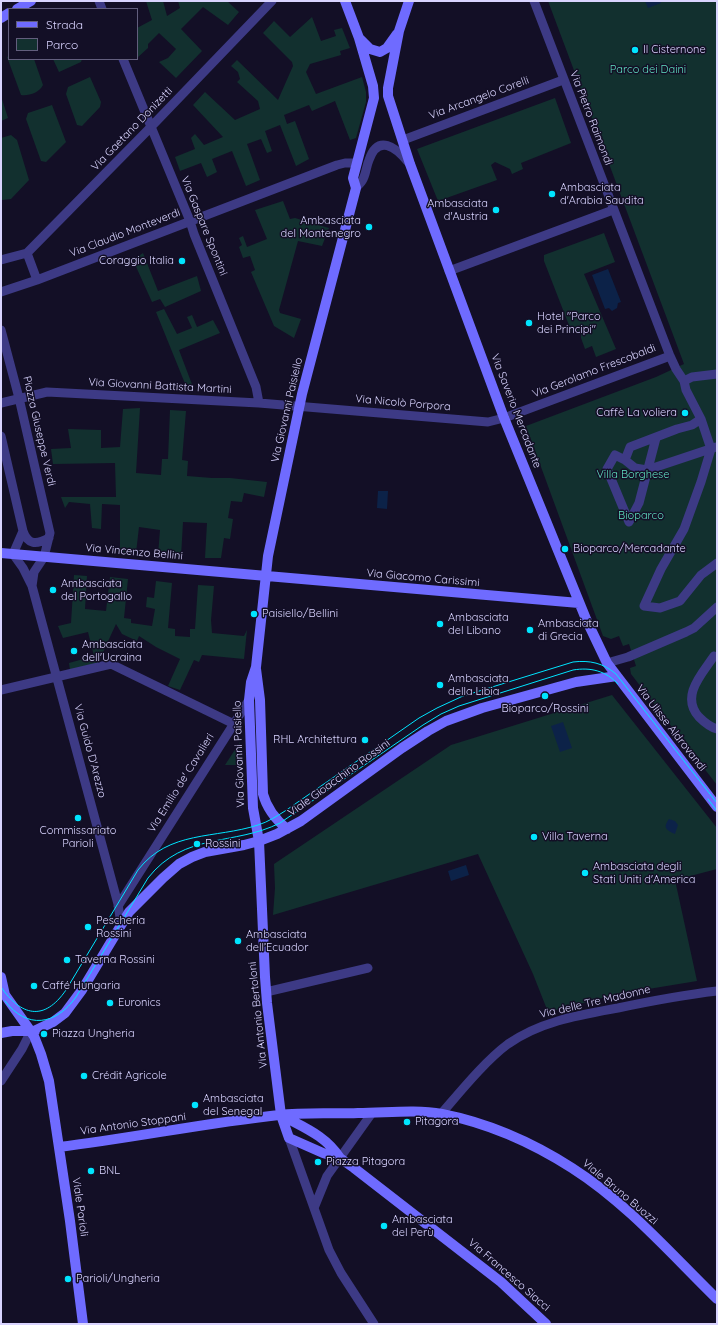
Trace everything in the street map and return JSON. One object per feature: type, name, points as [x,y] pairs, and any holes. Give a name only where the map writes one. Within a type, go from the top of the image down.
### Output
[{"type":"street","points":[[19,8],[31,1]]},
{"type":"street","name":"Via Gaetano Donizetti","points":[[27,253],[272,1]]},
{"type":"street","name":"Via Giovanni Paisiello","points":[[287,829],[270,811],[263,794],[260,700],[256,667],[268,556],[300,406],[356,188],[353,178],[374,94],[372,79],[345,1]]},
{"type":"street","points":[[359,38],[370,49],[380,52],[384,50],[389,46],[399,31],[409,1]]},
{"type":"street","name":"Via Pietro Raimondi","points":[[534,1],[670,356],[684,381],[686,390],[714,448]]},
{"type":"street","name":"Via Saverio Mercadante","points":[[399,31],[388,88],[388,96],[402,140],[504,418],[579,604],[597,645],[607,663]]},
{"type":"street","name":"Via Gaspare Spontini","points":[[123,60],[190,221],[256,388],[259,403]]},
{"type":"street","name":"Via Arcangelo Corelli","points":[[402,140],[563,80]]},
{"type":"street","points":[[356,188],[362,181],[372,153],[379,146],[394,147],[410,164]]},
{"type":"street","name":"Via Claudio Monteverdi","points":[[37,280],[337,165],[357,163]]},
{"type":"street","points":[[450,271],[613,210]]},
{"type":"street","points":[[1,260],[27,253],[37,280],[1,292]]},
{"type":"street","name":"Piazza Giuseppe Verdi","points":[[1,330],[19,398],[48,522],[50,533],[44,557]]},
{"type":"street","name":"Via Gerolamo Frescobaldi","points":[[504,418],[670,356]]},
{"type":"street","points":[[684,381],[692,377],[717,374]]},
{"type":"street","name":"Via Giovanni Battista Martini","points":[[1,403],[47,392],[300,406]]},
{"type":"street","name":"Via Nicolò Porpora","points":[[300,406],[488,422],[504,418]]},
{"type":"street","points":[[625,460],[630,447],[677,429],[692,425],[701,419]]},
{"type":"street","points":[[1,436],[23,531],[27,539],[32,542],[39,543],[49,538]]},
{"type":"street","points":[[656,438],[647,470],[639,503],[629,522],[607,469],[615,455],[625,460],[635,468],[647,470],[714,448]]},
{"type":"street","points":[[714,448],[684,529],[661,569],[644,606],[660,608],[680,601],[701,575],[717,563]]},
{"type":"street","points":[[13,554],[23,531]]},
{"type":"street","name":"Via Vincenzo Bellini","points":[[1,553],[265,576]]},
{"type":"street","name":"Via Guido D'Arezzo","points":[[13,554],[23,568],[32,586],[122,924]]},
{"type":"street","name":"Via Guido D'Arezzo","points":[[32,586],[35,569],[44,557]]},
{"type":"street","name":"Via Giacomo Carissimi","points":[[265,576],[579,604]]},
{"type":"street","points":[[607,663],[628,657],[694,628],[717,607]]},
{"type":"street","points":[[716,655],[694,685],[691,693],[691,703],[694,712],[702,720],[717,729]]},
{"type":"street","name":"Via Ulisse Aldrovandi","points":[[607,663],[717,807]]},
{"type":"street","points":[[1,690],[57,678],[111,664],[232,723]]},
{"type":"street","name":"Via Giovanni Paisiello","points":[[256,667],[251,682],[249,700],[253,808],[259,841]]},
{"type":"street","name":"Viale Gioacchino Rossini","points":[[31,1032],[53,1022],[68,1009],[82,990],[129,912],[163,878],[182,862],[205,852],[259,841],[287,829],[301,821],[402,748],[432,728],[446,721],[482,708],[576,682],[617,676]]},
{"type":"street","name":"Via Emilio de' Cavalieri","points":[[118,906],[232,723],[249,700]]},
{"type":"street","name":"Via Antonio Bertoloni","points":[[259,841],[266,992],[281,1115]]},
{"type":"street","points":[[266,992],[368,968]]},
{"type":"street","points":[[1,978],[3,993],[31,1032]]},
{"type":"street","name":"Via delle Tre Madonne","points":[[441,1114],[499,1051],[517,1038],[541,1026],[620,1007],[717,991]]},
{"type":"street","points":[[1,1033],[12,1031],[31,1032]]},
{"type":"street","points":[[1,1081],[22,1049],[31,1032]]},
{"type":"street","name":"Viale Parioli","points":[[31,1032],[41,1054],[51,1094],[60,1147],[83,1324]]},
{"type":"street","points":[[281,1115],[372,1113]]},
{"type":"street","points":[[314,1208],[327,1176],[372,1113]]},
{"type":"street","name":"Viale Bruno Buozzi","points":[[372,1113],[441,1114],[470,1121],[504,1133],[536,1147],[572,1168],[612,1198],[644,1226],[717,1299]]},
{"type":"street","points":[[281,1115],[334,1262],[374,1324]]},
{"type":"street","points":[[281,1115],[318,1135],[331,1145],[340,1158]]},
{"type":"street","name":"Via Antonio Stoppani","points":[[60,1147],[281,1115]]},
{"type":"street","points":[[289,1138],[323,1153],[340,1158]]},
{"type":"street","name":"Via Francesco Siacci","points":[[340,1158],[487,1271],[508,1288],[546,1324]]},
{"type":"green space","points":[[146,1],[163,1],[167,16],[180,8],[178,1],[227,1],[239,12],[228,25],[203,7],[181,29],[202,51],[176,78],[159,62],[168,58],[176,49],[159,33],[148,44],[148,48],[138,57],[138,27],[152,20]]},
{"type":"green space","name":"Villa Borghese","points":[[548,1],[717,1],[717,785],[631,674],[630,668],[636,666],[629,644],[623,646],[619,636],[611,639],[603,636],[526,426],[656,377],[684,364]]},
{"type":"green space","points":[[312,17],[321,41],[336,36],[334,30],[342,28],[350,48],[340,51],[341,55],[310,64],[306,72],[316,94],[362,77],[366,92],[366,102],[356,138],[350,140],[335,101],[312,111],[309,105],[284,115],[287,124],[295,121],[309,159],[296,166],[280,125],[265,131],[272,151],[267,153],[261,139],[247,144],[260,180],[246,186],[232,151],[212,159],[217,172],[207,177],[201,163],[180,171],[175,157],[195,149],[191,138],[195,134],[204,145],[223,137],[193,105],[205,92],[235,120],[260,109],[258,101],[237,82],[240,79],[238,72],[231,66],[237,60],[278,100],[293,66],[292,62],[263,33],[274,21],[290,37]]},
{"type":"green space","points":[[8,60],[34,60],[43,85],[36,92],[21,95]]},
{"type":"green space","points":[[53,60],[82,60],[81,62],[59,72]]},
{"type":"green space","points":[[90,77],[101,102],[100,107],[82,126],[77,125],[66,94],[68,87]]},
{"type":"green space","points":[[1,96],[8,118],[1,121]]},
{"type":"green space","points":[[555,98],[571,143],[521,163],[523,169],[512,174],[510,169],[495,162],[491,165],[497,180],[438,201],[417,149]]},
{"type":"green space","points":[[52,105],[66,142],[46,162],[41,161],[26,119],[28,113]]},
{"type":"green space","points":[[11,135],[17,140],[29,180],[11,199],[2,200],[1,138]]},
{"type":"green space","points":[[283,201],[290,219],[295,218],[329,228],[322,246],[298,241],[279,310],[280,313],[301,319],[294,338],[274,326],[251,272],[255,270],[250,256],[243,258],[239,247],[242,245],[239,238],[243,236],[247,247],[267,239],[255,210]]},
{"type":"green space","points":[[604,233],[615,262],[584,274],[616,349],[596,357],[592,346],[585,349],[581,338],[581,330],[572,333],[544,261],[544,255]]},
{"type":"green space","points":[[143,253],[158,291],[197,276],[201,291],[165,307],[160,299],[152,302],[133,260]]},
{"type":"green space","points":[[164,309],[177,334],[192,328],[187,317],[192,315],[197,327],[213,320],[220,333],[179,350],[193,387],[186,386],[156,312]]},
{"type":"green space","points":[[140,408],[136,473],[161,475],[162,459],[168,459],[170,410],[186,411],[182,460],[188,461],[187,476],[230,478],[267,482],[264,497],[244,493],[242,502],[231,501],[228,518],[233,519],[230,539],[224,538],[221,558],[205,558],[207,523],[183,522],[181,557],[158,555],[160,530],[139,527],[136,553],[120,552],[120,505],[102,504],[101,529],[92,528],[90,504],[69,502],[65,508],[61,497],[116,497],[115,463],[53,464],[51,449],[71,448],[68,429],[101,430],[101,448],[120,447],[123,409]]},
{"type":"green space","points":[[74,575],[87,576],[85,609],[106,611],[110,577],[128,579],[124,618],[131,619],[131,623],[152,626],[155,609],[146,607],[147,597],[154,598],[156,581],[172,583],[168,628],[175,629],[175,636],[190,637],[190,629],[195,629],[198,585],[214,586],[211,620],[212,633],[244,636],[247,630],[244,659],[202,655],[199,662],[194,660],[180,690],[168,686],[180,659],[156,647],[139,636],[137,641],[122,634],[116,624],[98,663],[70,670],[69,663],[94,656],[88,632],[63,638],[58,626],[71,623]]},
{"type":"green space","points":[[612,695],[717,828],[717,869],[675,880],[697,981],[618,994],[548,1012],[533,974],[478,854],[273,915],[275,888],[274,864],[451,745]]},
{"type":"green space","points":[[240,742],[243,765],[225,765]]},
{"type":"water","points":[[645,1],[660,1],[661,3],[648,8]]},
{"type":"water","points":[[608,269],[621,302],[618,303],[617,308],[612,311],[609,308],[605,309],[592,275]]},
{"type":"water","points":[[378,491],[388,491],[387,509],[377,508]]},
{"type":"water","points":[[563,722],[572,748],[560,752],[551,726]]},
{"type":"water","points":[[669,819],[675,821],[678,825],[675,834],[666,828],[666,824]]},
{"type":"water","points":[[466,865],[469,875],[451,881],[448,871]]},
{"type":"tram line","points":[[1,987],[16,1004],[25,1009],[41,1011],[49,1007],[58,1000],[66,990],[138,870],[150,857],[164,848],[178,842],[242,829],[258,825],[272,819],[419,718],[437,708],[463,696],[573,662],[585,661],[596,663],[606,667],[616,674],[717,803]]},
{"type":"tram line","points":[[5,1001],[23,1017],[32,1020],[51,1018],[60,1014],[76,997],[148,878],[162,863],[177,853],[193,846],[245,835],[280,823],[441,714],[459,706],[573,670],[586,669],[598,671],[608,676],[618,684]]},
{"type":"tram line","points":[[708,799],[717,811]]},
{"type":"place","name":"Il Cisternone","points":[[635,50]]},
{"type":"place","name":"Ambasciata d'Arabia Saudita","points":[[552,194]]},
{"type":"place","name":"Ambasciata d'Austria","points":[[496,210]]},
{"type":"place","name":"Ambasciata del Montenegro","points":[[369,227]]},
{"type":"place","name":"Coraggio Italia","points":[[182,261]]},
{"type":"place","name":"Hotel \"Parco dei Principi\"","points":[[529,323]]},
{"type":"place","name":"Caffè La voliera","points":[[685,413]]},
{"type":"place","name":"Bioparco/Mercadante","points":[[565,549]]},
{"type":"place","name":"Ambasciata del Portogallo","points":[[53,590]]},
{"type":"place","name":"Paisiello/Bellini","points":[[254,614]]},
{"type":"place","name":"Ambasciata del Libano","points":[[440,624]]},
{"type":"place","name":"Ambasciata di Grecia","points":[[530,630]]},
{"type":"place","name":"Ambasciata dell'Ucraina","points":[[74,651]]},
{"type":"place","name":"Ambasciata della Libia","points":[[440,685]]},
{"type":"place","name":"Bioparco/Rossini","points":[[545,696]]},
{"type":"place","name":"RHL Architettura","points":[[365,740]]},
{"type":"place","name":"Commissariato Parioli","points":[[78,818]]},
{"type":"place","name":"Villa Taverna","points":[[534,837]]},
{"type":"place","name":"Rossini","points":[[197,844]]},
{"type":"place","name":"Ambasciata degli Stati Uniti d'America","points":[[585,873]]},
{"type":"place","name":"Pescheria Rossini","points":[[88,927]]},
{"type":"place","name":"Ambasciata dell’Ecuador","points":[[238,941]]},
{"type":"place","name":"Taverna Rossini","points":[[67,960]]},
{"type":"place","name":"Caffé Hungaria","points":[[34,986]]},
{"type":"place","name":"Euronics","points":[[110,1003]]},
{"type":"place","name":"Piazza Ungheria","points":[[44,1034]]},
{"type":"place","name":"Crédit Agricole","points":[[84,1076]]},
{"type":"place","name":"Ambasciata del Senegal","points":[[195,1105]]},
{"type":"place","name":"Pitagora","points":[[407,1122]]},
{"type":"place","name":"Piazza Pitagora","points":[[318,1162]]},
{"type":"place","name":"BNL","points":[[91,1171]]},
{"type":"place","name":"Ambasciata del Perù","points":[[384,1226]]},
{"type":"place","name":"Parioli/Ungheria","points":[[68,1279]]},
{"type":"park label","name":"Parco dei Daini","points":[[648,70]]},
{"type":"park label","name":"Bioparco","points":[[641,516]]}]
